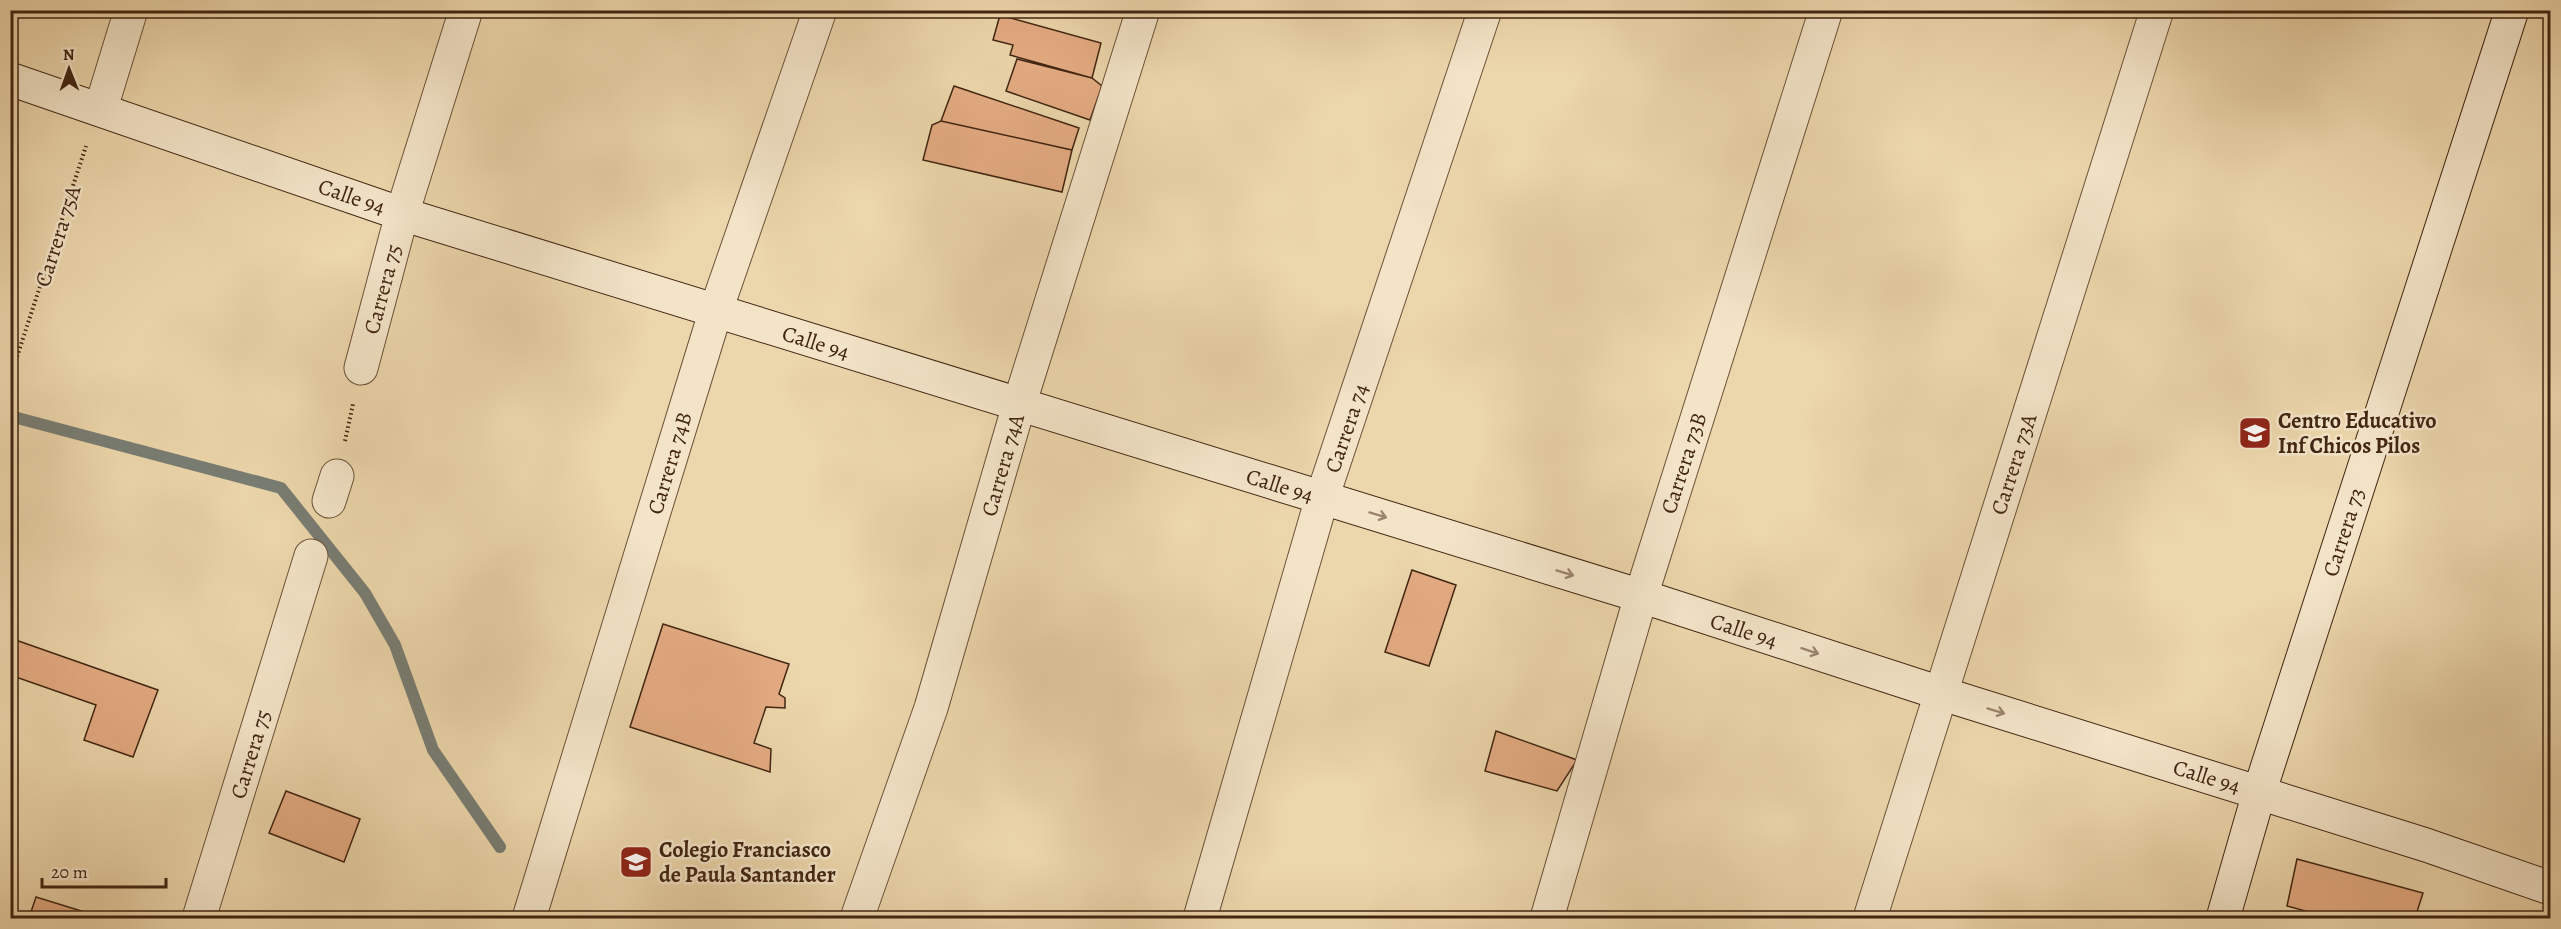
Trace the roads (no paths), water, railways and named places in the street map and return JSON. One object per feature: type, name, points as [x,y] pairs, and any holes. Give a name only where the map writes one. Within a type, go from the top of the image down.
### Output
[{"type":"street","points":[[101,108],[131,10]]},
{"type":"street","name":"Carrera 75","points":[[361,368],[402,214],[466,10]]},
{"type":"street","name":"Carrera 74B","points":[[529,918],[716,310],[820,10]]},
{"type":"street","name":"Carrera 74A","points":[[857,918],[931,708],[1019,405],[1143,10]]},
{"type":"street","name":"Carrera 74","points":[[1200,918],[1322,498],[1485,10]]},
{"type":"street","name":"Carrera 73B","points":[[1548,918],[1641,596],[1826,10]]},
{"type":"street","name":"Carrera 73A","points":[[1870,918],[2157,10]]},
{"type":"street","name":"Carrera 73","points":[[2223,918],[2259,793],[2512,10]]},
{"type":"street","name":"Calle 94","points":[[10,79],[101,108],[402,214],[1641,596],[1940,693],[2426,845],[2550,888]]},
{"type":"street","name":"Carrera 75","points":[[199,918],[311,556]]},
{"type":"waterway","points":[[10,416],[281,488],[365,593],[395,645],[433,750],[500,847]]},
{"type":"place","name":"Centro Educativo Inf Chicos Pilos","points":[[2255,433]]},
{"type":"place","name":"Colegio Franciasco de Paula Santander","points":[[636,862]]}]
